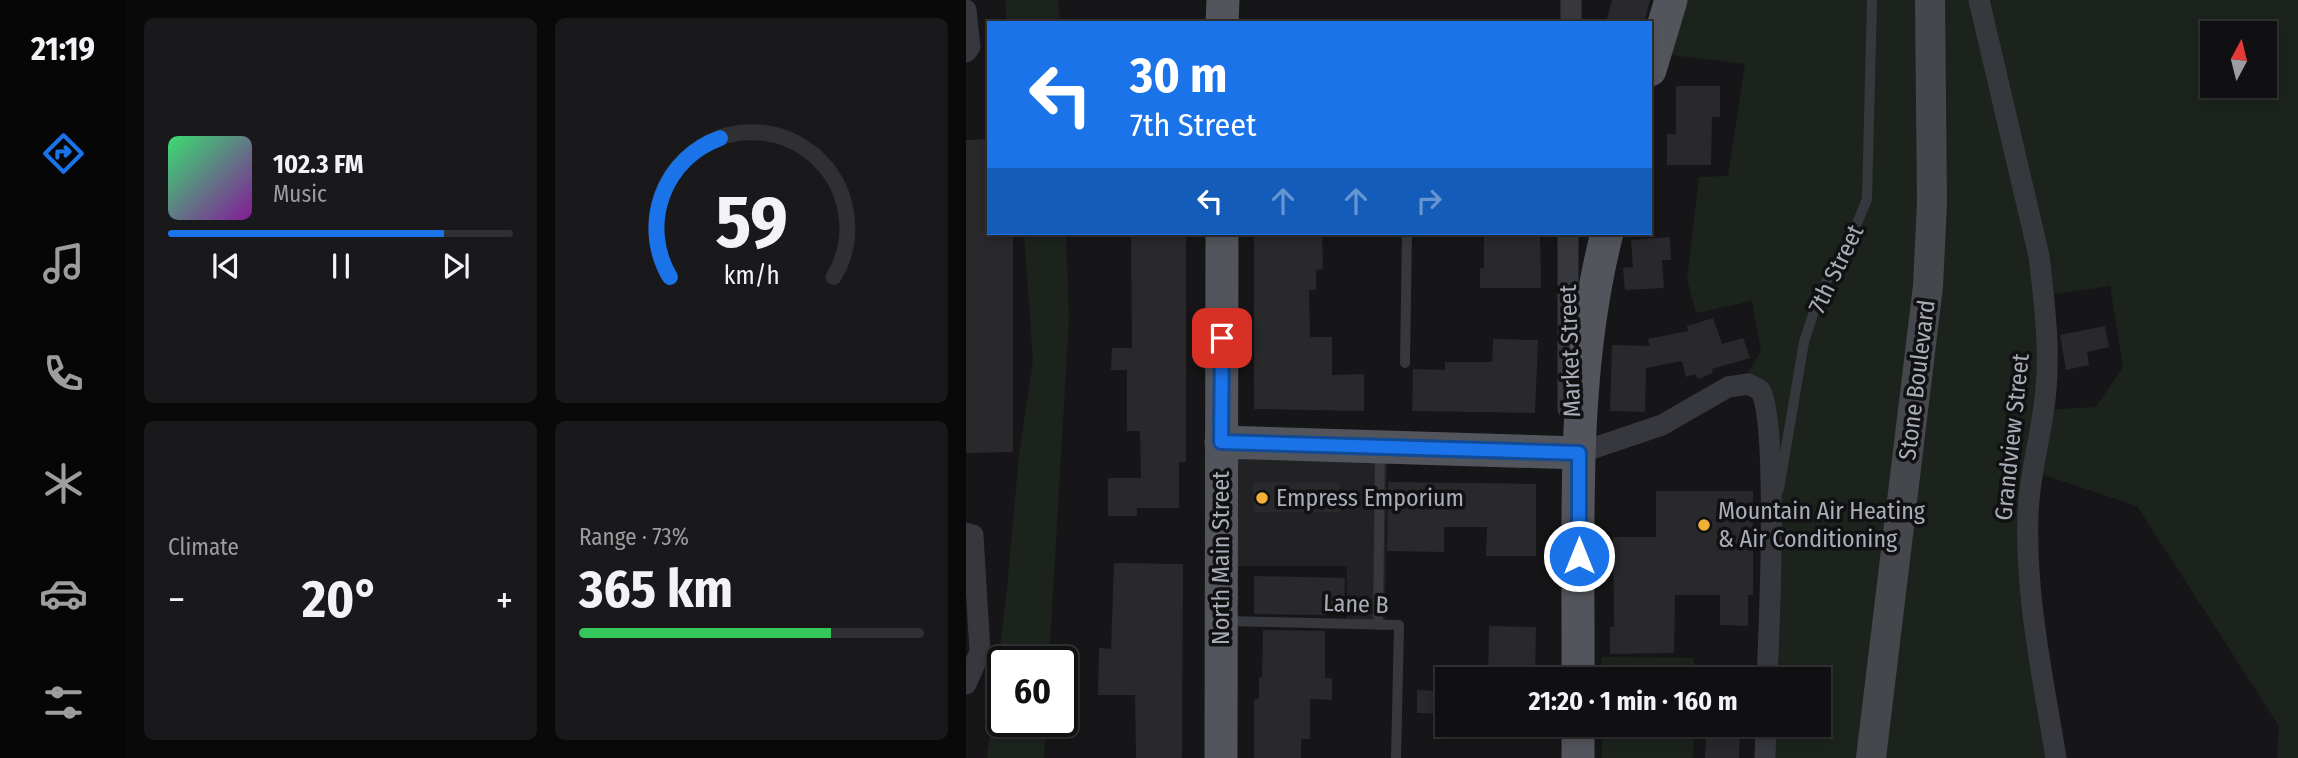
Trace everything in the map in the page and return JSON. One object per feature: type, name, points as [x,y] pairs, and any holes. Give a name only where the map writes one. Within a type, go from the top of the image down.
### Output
[{"type":"main road","points":[[1223,0],[1223,21]]},
{"type":"main road","points":[[1652,63],[1671,0]]},
{"type":"main road","name":"North Main Street","points":[[1222,235],[1222,758]]},
{"type":"main road","points":[[1221,442],[1579,453],[1591,307],[1607,235]]},
{"type":"main road","name":"Market Street","points":[[1578,667],[1579,453]]},
{"type":"main road","points":[[1578,737],[1578,758]]},
{"type":"street","points":[[1571,21],[1572,0]]},
{"type":"street","name":"Stone Boulevard","points":[[1871,758],[1928,286],[1932,203],[1930,0]]},
{"type":"street","name":"Grandview Street","points":[[1979,0],[1990,37],[2039,256],[2047,343],[2046,388],[2032,471],[2028,515],[2029,567],[2038,650],[2056,758]]},
{"type":"street","points":[[966,10],[970,47],[966,52]]},
{"type":"street","name":"Market Street","points":[[1569,235],[1567,402],[1579,453]]},
{"type":"street","points":[[1579,453],[1662,425],[1728,387],[1748,384],[1756,387],[1765,397],[1768,408],[1770,534],[1767,667]]},
{"type":"street","points":[[966,533],[973,535],[980,652],[966,684]]},
{"type":"street","points":[[1765,758],[1766,737]]},
{"type":"lane","name":"7th Street","points":[[1770,534],[1804,342],[1816,302],[1852,236],[1867,199],[1872,0]]},
{"type":"lane","points":[[1405,363],[1407,235]]},
{"type":"lane","points":[[1378,625],[1380,447]]},
{"type":"lane","name":"Lane B","points":[[1221,621],[1399,625],[1396,758]]},
{"type":"shaded area","points":[[1005,0],[1058,0],[1060,21],[1007,21]]},
{"type":"shaded area","points":[[1671,0],[2298,0],[2298,758],[2277,758],[2279,726],[2137,506],[2032,471],[2028,515],[2056,758],[1765,758],[1766,737],[1831,737],[1831,667],[1767,667],[1768,408],[1740,385],[1761,351],[1752,301],[1696,313],[1687,279],[1699,177],[1728,176],[1745,64],[1655,53]],"holes":[[[2110,286],[2123,367],[2096,407],[2044,410],[2043,296]]]},
{"type":"shaded area","points":[[1024,235],[1066,235],[1069,318],[1050,646],[1000,646],[1019,455],[1033,361]]},
{"type":"shaded area","points":[[1221,442],[1387,447],[1385,625],[1347,624],[1347,566],[1221,566]]},
{"type":"shaded area","points":[[1602,657],[1694,658],[1694,667],[1602,667]]},
{"type":"shaded area","points":[[989,737],[1045,737],[1044,758],[987,758]]},
{"type":"shaded area","points":[[1602,737],[1694,737],[1693,758],[1602,758]]},
{"type":"building","points":[[1612,0],[1650,0],[1645,21],[1607,21]]},
{"type":"building","points":[[1676,86],[1720,86],[1720,117],[1712,117],[1711,165],[1667,165],[1667,134],[1676,134]]},
{"type":"building","points":[[987,139],[987,235],[1013,235],[1013,452],[966,453],[966,140]]},
{"type":"building","points":[[1131,235],[1186,235],[1186,462],[1179,462],[1179,508],[1137,508],[1137,516],[1108,516],[1108,478],[1141,478],[1140,431],[1127,431],[1127,370],[1111,370],[1112,348],[1132,348]]},
{"type":"building","points":[[1254,235],[1322,235],[1323,269],[1316,270],[1316,290],[1309,290],[1310,337],[1332,337],[1332,375],[1364,374],[1364,411],[1254,409]]},
{"type":"building","points":[[1484,235],[1540,235],[1541,288],[1480,288],[1480,268],[1484,268]]},
{"type":"building","points":[[1670,237],[1671,260],[1662,260],[1664,288],[1625,290],[1623,268],[1633,267],[1631,240]]},
{"type":"building","points":[[1713,318],[1722,344],[1743,338],[1750,358],[1712,369],[1713,373],[1698,379],[1695,374],[1686,377],[1682,361],[1646,368],[1645,412],[1610,411],[1612,345],[1650,346],[1648,339],[1688,331],[1687,326]]},
{"type":"building","points":[[2105,326],[2109,347],[2087,352],[2089,365],[2066,370],[2060,335]]},
{"type":"building","points":[[1493,339],[1538,340],[1535,413],[1412,411],[1413,369],[1445,370],[1445,362],[1492,362]]},
{"type":"building","points":[[1253,482],[1340,483],[1340,512],[1254,512]]},
{"type":"building","points":[[1388,482],[1536,484],[1536,556],[1486,556],[1487,527],[1444,527],[1444,552],[1387,551]]},
{"type":"building","points":[[1656,491],[1753,491],[1753,595],[1748,595],[1748,626],[1720,625],[1720,595],[1675,595],[1674,653],[1610,654],[1610,627],[1614,627],[1613,537],[1656,537]]},
{"type":"building","points":[[1114,563],[1183,564],[1182,758],[1136,758],[1135,695],[1098,695],[1099,648],[1111,649]]},
{"type":"building","points":[[1254,576],[1345,578],[1344,612],[1325,612],[1325,615],[1254,614]]},
{"type":"building","points":[[1489,626],[1536,627],[1535,667],[1488,667]]},
{"type":"building","points":[[1263,630],[1325,631],[1325,678],[1332,678],[1332,700],[1310,699],[1310,739],[1301,739],[1301,758],[1254,758],[1254,700],[1259,699],[1259,677],[1262,677]]},
{"type":"building","points":[[1417,690],[1435,691],[1435,714],[1417,713]]},
{"type":"building","points":[[1706,737],[1740,737],[1739,758],[1705,758]]},
{"type":"place","name":"Empress Emporium","points":[[1262,498]]},
{"type":"place","name":"Mountain Air Heating & Air Conditioning","points":[[1704,525]]},
{"type":"route","points":[[1222,338],[1221,442],[1579,453],[1579,556]]}]
